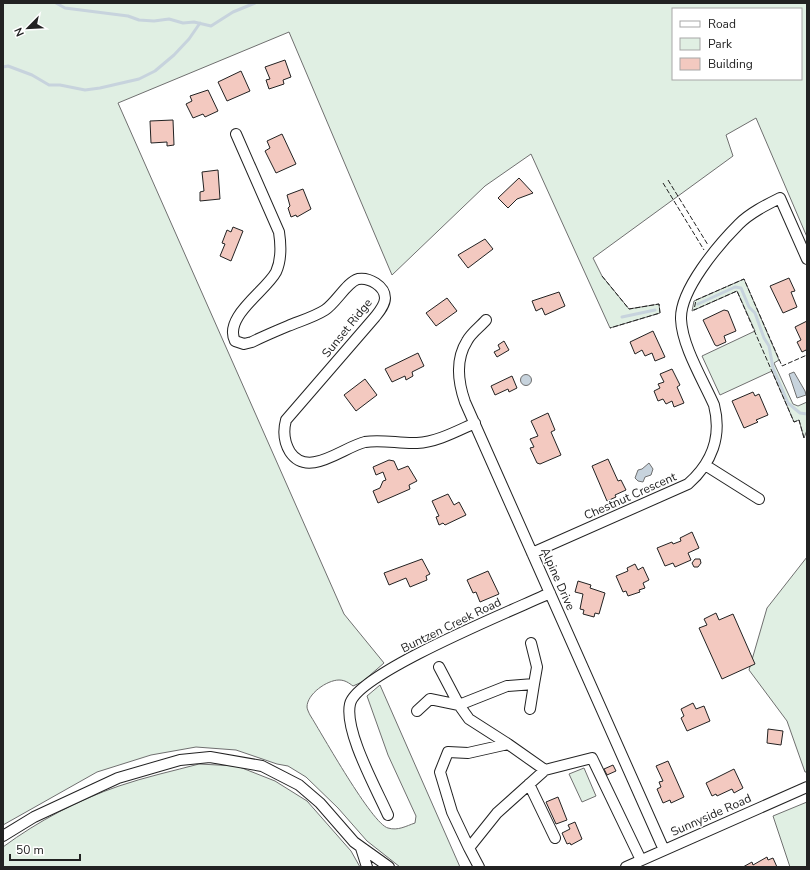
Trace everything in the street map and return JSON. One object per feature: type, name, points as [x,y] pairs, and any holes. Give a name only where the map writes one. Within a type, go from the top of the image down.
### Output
[{"type":"street","name":"Sunset Ridge","points":[[236,134],[279,232],[281,244],[279,263],[275,273],[240,314],[233,328],[232,333],[235,341],[244,344],[252,342],[316,314],[333,304],[350,285],[359,279],[370,280],[377,284],[382,289],[385,299],[375,317],[286,420],[284,427],[285,438],[292,455],[303,462],[316,462],[358,444],[379,441],[426,442],[475,423]]},
{"type":"street","name":"Chestnut Crescent","points":[[532,553],[683,486],[696,477],[706,465],[715,444],[718,426],[714,405],[686,342],[681,320],[682,307],[695,278],[739,224],[780,198],[807,259]]},
{"type":"street","name":"Alpine Drive","points":[[486,320],[467,341],[460,357],[458,369],[461,390],[664,850]]},
{"type":"street","points":[[706,465],[759,499]]},
{"type":"street","name":"Buntzen Creek Road","points":[[388,815],[350,724],[350,703],[356,692],[368,683],[435,645],[550,593]]},
{"type":"street","points":[[530,709],[537,667],[531,643]]},
{"type":"street","points":[[439,667],[459,705],[469,720],[508,744],[545,770]]},
{"type":"street","points":[[417,711],[430,699],[459,705],[507,686],[534,684]]},
{"type":"street","points":[[479,867],[452,812],[440,772],[448,752],[468,753],[508,744]]},
{"type":"street","points":[[3,836],[34,817],[118,778],[180,760],[210,757],[262,766],[294,782],[320,803],[361,848],[370,852],[389,867]]},
{"type":"street","points":[[469,848],[497,813],[545,770],[592,758],[641,860]]},
{"type":"street","points":[[529,784],[555,838]]},
{"type":"street","name":"Sunnyside Road","points":[[626,867],[807,787]]},
{"type":"street","points":[[361,848],[367,867]]},
{"type":"green space","points":[[3,3],[807,3],[807,237],[756,118],[726,135],[733,156],[593,258],[602,276],[629,309],[659,304],[660,313],[610,328],[531,154],[485,186],[392,275],[289,32],[118,103],[344,614],[384,663],[362,682],[353,686],[345,681],[339,680],[329,682],[324,685],[310,697],[307,707],[309,712],[359,795],[371,811],[381,823],[388,828],[402,828],[415,823],[416,816],[388,755],[367,696],[380,685],[460,867],[400,867],[367,841],[338,808],[306,777],[288,766],[277,764],[236,750],[196,747],[151,755],[97,772],[3,825]]},
{"type":"green space","points":[[744,279],[779,360],[774,363],[793,404],[798,406],[807,402],[807,430],[804,438],[799,420],[794,422],[772,371],[720,395],[702,356],[755,331],[737,291],[692,311],[694,301]]},
{"type":"green space","points":[[807,557],[807,772],[805,772],[787,721],[749,670],[767,608]]},
{"type":"green space","points":[[199,764],[237,766],[275,781],[307,801],[351,851],[360,867],[3,867],[3,847],[30,828],[59,812],[88,798],[119,786]]},
{"type":"green space","points":[[584,768],[596,796],[582,802],[569,774]]},
{"type":"green space","points":[[807,802],[807,867],[790,867],[773,816]]},
{"type":"shaded area","points":[[794,372],[806,395],[797,398],[789,374]]},
{"type":"shaded area","points":[[524,375],[528,375],[530,376],[530,384],[524,385],[521,382],[521,378]]},
{"type":"shaded area","points":[[649,463],[653,469],[651,475],[645,477],[643,482],[638,481],[635,478],[638,470],[642,469]]},
{"type":"building","points":[[285,60],[291,77],[283,80],[284,84],[269,89],[266,80],[270,79],[265,67]]},
{"type":"building","points":[[241,71],[250,91],[227,101],[218,82]]},
{"type":"building","points":[[208,90],[218,111],[205,117],[203,114],[193,118],[186,104],[192,101],[190,96]]},
{"type":"building","points":[[173,120],[174,145],[167,146],[167,142],[151,143],[150,121]]},
{"type":"building","points":[[282,134],[296,164],[276,173],[265,151],[270,148],[267,141]]},
{"type":"building","points":[[218,170],[220,199],[200,201],[200,192],[204,191],[202,172]]},
{"type":"building","points":[[519,178],[533,193],[517,199],[508,208],[498,198]]},
{"type":"building","points":[[303,189],[311,209],[297,217],[296,215],[291,217],[288,208],[290,206],[287,195]]},
{"type":"building","points":[[233,227],[243,231],[231,261],[220,256],[225,244],[222,243],[227,230],[231,232]]},
{"type":"building","points":[[485,239],[493,249],[468,268],[458,255]]},
{"type":"building","points":[[789,278],[795,291],[791,292],[797,307],[783,313],[770,286]]},
{"type":"building","points":[[559,292],[565,306],[545,315],[542,308],[536,311],[532,301]]},
{"type":"building","points":[[447,298],[457,311],[436,326],[426,313]]},
{"type":"building","points":[[724,310],[728,311],[736,331],[724,336],[726,342],[717,346],[715,345],[703,320]]},
{"type":"building","points":[[807,321],[807,352],[806,350],[802,352],[797,342],[801,340],[795,327]]},
{"type":"building","points":[[653,331],[665,357],[655,361],[652,353],[645,356],[642,350],[635,354],[630,342]]},
{"type":"building","points":[[504,341],[509,350],[497,357],[494,352],[500,349],[498,345]]},
{"type":"building","points":[[418,353],[424,366],[412,372],[413,376],[406,380],[405,376],[392,382],[385,369]]},
{"type":"building","points":[[672,369],[680,385],[677,387],[684,403],[674,407],[672,401],[666,404],[663,399],[658,401],[654,391],[660,388],[658,384],[664,382],[660,374]]},
{"type":"building","points":[[512,376],[517,388],[509,392],[508,389],[495,395],[491,386]]},
{"type":"building","points":[[365,379],[377,395],[356,411],[344,395]]},
{"type":"building","points":[[753,392],[755,396],[759,394],[768,415],[756,420],[758,422],[744,428],[732,401]]},
{"type":"building","points":[[548,413],[555,430],[551,432],[561,455],[540,464],[537,463],[530,448],[534,447],[530,439],[538,436],[531,421]]},
{"type":"building","points":[[608,459],[618,481],[621,480],[626,490],[607,501],[592,466]]},
{"type":"building","points":[[389,460],[394,461],[398,470],[408,466],[417,481],[409,485],[410,489],[378,503],[373,491],[380,488],[383,481],[386,480],[383,472],[376,475],[373,467]]},
{"type":"building","points":[[448,494],[454,505],[459,502],[466,515],[445,525],[443,523],[439,525],[436,517],[439,516],[432,501]]},
{"type":"building","points":[[692,532],[699,548],[688,553],[691,560],[675,567],[673,563],[665,566],[657,548],[672,542],[673,544],[681,541],[680,538]]},
{"type":"building","points":[[422,559],[430,574],[426,576],[427,580],[410,587],[406,578],[389,585],[384,573]]},
{"type":"building","points":[[695,559],[700,559],[701,563],[698,567],[694,567],[692,563]]},
{"type":"building","points":[[635,564],[638,570],[643,567],[649,580],[643,583],[645,588],[639,590],[640,592],[628,596],[626,591],[623,592],[616,576],[628,571],[627,568]]},
{"type":"building","points":[[488,571],[499,594],[480,602],[476,592],[473,593],[467,580]]},
{"type":"building","points":[[578,581],[591,585],[590,588],[605,593],[599,614],[595,613],[594,617],[583,614],[584,610],[580,609],[583,594],[575,592]]},
{"type":"building","points":[[716,613],[719,620],[733,614],[755,664],[722,679],[699,628],[707,625],[704,619]]},
{"type":"building","points":[[693,703],[696,709],[704,706],[710,721],[687,731],[681,718],[684,716],[681,709]]},
{"type":"building","points":[[768,729],[783,731],[781,745],[767,743]]},
{"type":"building","points":[[668,761],[684,797],[671,803],[670,800],[663,803],[657,789],[661,787],[659,782],[663,781],[656,766]]},
{"type":"building","points":[[613,765],[616,771],[607,775],[604,769]]},
{"type":"building","points":[[734,769],[743,788],[734,793],[732,789],[717,796],[716,794],[712,796],[706,783]]},
{"type":"building","points":[[558,797],[567,820],[556,824],[546,802]]},
{"type":"building","points":[[575,822],[582,839],[571,845],[570,843],[567,844],[562,833],[570,829],[568,825]]},
{"type":"building","points":[[767,857],[768,860],[773,858],[777,867],[743,867],[752,862],[753,865]]},
{"type":"waterway","points":[[56,3],[65,8],[128,16],[139,20],[154,21],[169,19],[183,23],[194,22],[211,26],[233,12],[255,3]]},
{"type":"waterway","points":[[3,67],[8,66],[32,75],[49,85],[60,85],[85,90],[100,88],[139,79],[155,71],[174,55],[189,39],[200,23]]},
{"type":"waterway","points":[[698,304],[735,287],[741,288],[749,307],[755,313],[764,338],[769,346],[773,368],[788,403],[800,413],[807,414]]},
{"type":"waterway","points":[[622,317],[655,310]]},
{"type":"fence","points":[[668,180],[708,245]]},
{"type":"fence","points":[[663,183],[704,250]]},
{"type":"fence","points":[[602,276],[629,309],[659,304],[660,313],[610,328]]},
{"type":"fence","points":[[804,438],[799,420],[794,422],[737,291],[694,310],[696,300],[744,279],[782,366],[807,355]]}]
